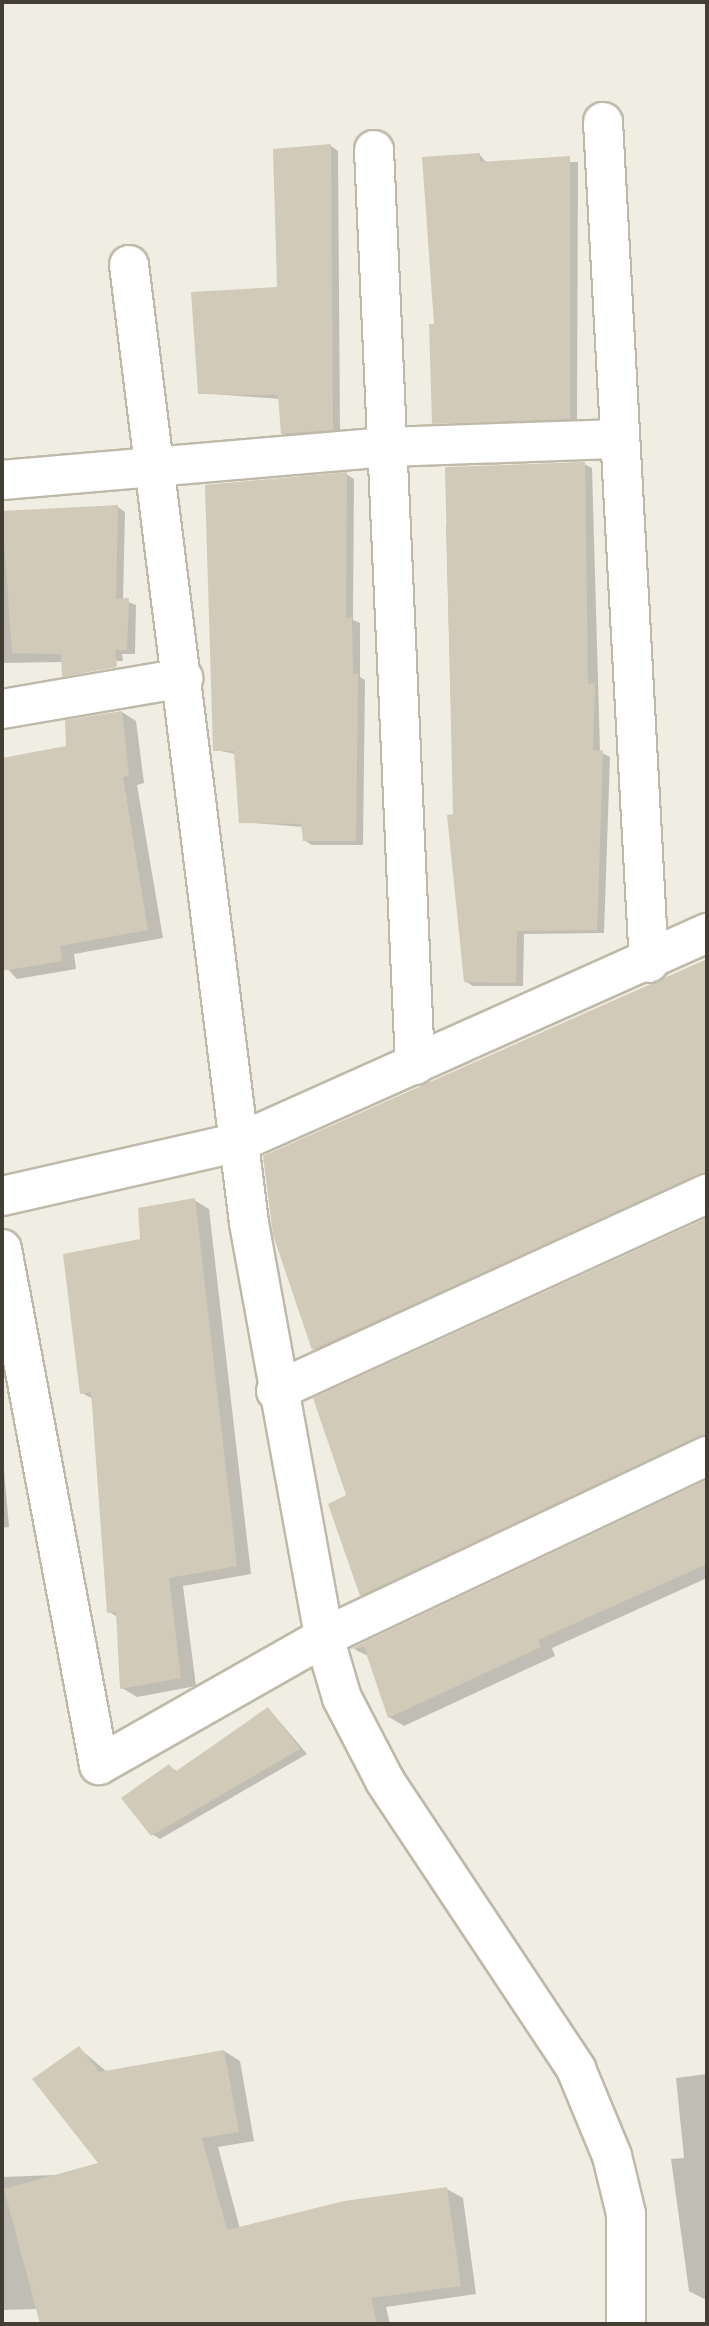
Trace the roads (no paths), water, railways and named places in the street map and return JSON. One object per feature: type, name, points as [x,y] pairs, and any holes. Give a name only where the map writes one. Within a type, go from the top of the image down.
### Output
[{"type":"street","points":[[604,122],[649,963]]},
{"type":"street","points":[[374,150],[415,1065]]},
{"type":"street","points":[[129,265],[158,468],[240,1142],[276,1391],[324,1637],[342,1698],[385,1781],[576,2069],[612,2156],[626,2214],[625,2324]]},
{"type":"street","points":[[2,480],[387,447],[621,439]]},
{"type":"street","points":[[2,709],[183,678]]},
{"type":"street","points":[[2,1196],[240,1142],[649,963],[707,933]]},
{"type":"street","points":[[276,1391],[707,1195]]},
{"type":"street","points":[[2,1249],[99,1765],[324,1637],[707,1456]]}]
